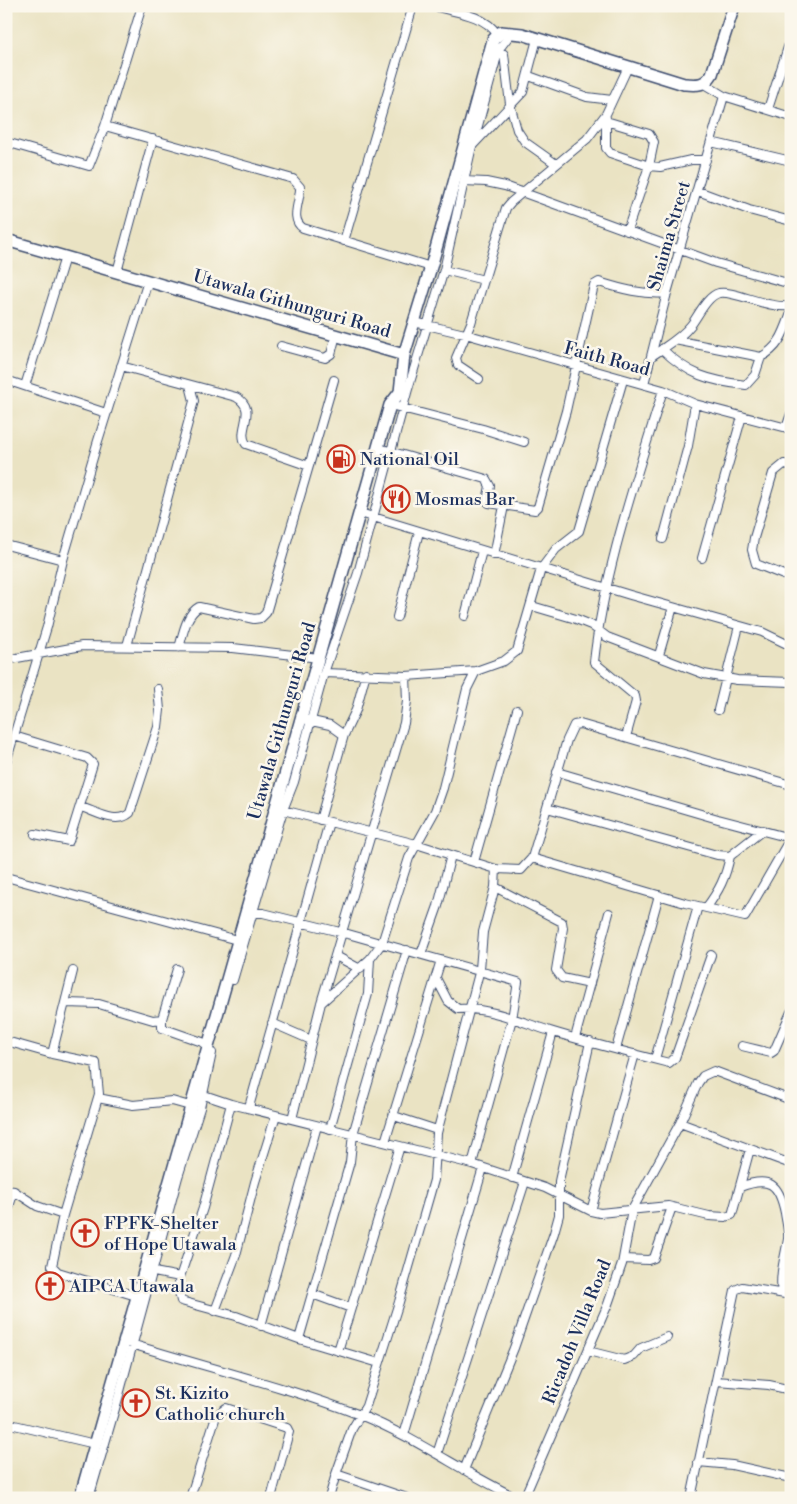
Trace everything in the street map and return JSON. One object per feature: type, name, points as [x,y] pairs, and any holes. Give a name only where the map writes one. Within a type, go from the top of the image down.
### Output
[{"type":"street","points":[[6,142],[90,166],[105,126],[142,6]]},
{"type":"street","points":[[344,241],[413,6]]},
{"type":"street","points":[[432,6],[488,23],[498,34]]},
{"type":"street","points":[[704,84],[712,74],[734,6]]},
{"type":"street","points":[[498,34],[512,32],[684,84],[704,84],[724,96],[791,117]]},
{"type":"street","points":[[404,355],[495,47],[512,32]]},
{"type":"street","points":[[316,684],[324,673],[358,573],[385,450],[402,408],[444,270],[498,34]]},
{"type":"street","points":[[768,109],[791,38]]},
{"type":"street","points":[[472,146],[523,92],[537,39]]},
{"type":"street","points":[[495,47],[504,54],[510,104],[520,137],[556,164]]},
{"type":"street","points":[[628,67],[606,117],[607,151],[649,166],[660,167],[691,160],[706,160]]},
{"type":"street","points":[[528,76],[586,97],[612,100]]},
{"type":"street","name":"Shaima Street","points":[[644,384],[667,293],[724,96]]},
{"type":"street","points":[[479,378],[456,363],[506,208],[521,193],[587,139],[606,117]]},
{"type":"street","points":[[606,117],[653,137],[649,166],[627,230]]},
{"type":"street","points":[[105,126],[293,179],[300,186],[296,218],[297,223],[303,228],[431,267]]},
{"type":"street","points":[[117,272],[153,139]]},
{"type":"street","points":[[711,142],[791,161]]},
{"type":"street","points":[[464,181],[486,182],[521,193],[716,263],[791,284]]},
{"type":"street","points":[[698,191],[749,210],[791,221]]},
{"type":"street","name":"Utawala Githunguri Road","points":[[6,240],[404,355],[400,392],[390,405],[385,450],[360,513],[318,658],[316,684],[306,720],[249,912],[236,940],[208,1044],[198,1093],[190,1106],[136,1296],[128,1343],[95,1444],[80,1498]]},
{"type":"street","points":[[25,386],[65,257]]},
{"type":"street","points":[[444,270],[484,280]]},
{"type":"street","points":[[6,762],[39,654],[63,560],[106,413],[148,281]]},
{"type":"street","points":[[385,450],[486,479],[490,486],[487,501],[492,505],[529,511],[538,507],[566,411],[594,285],[599,282],[632,291],[667,293]]},
{"type":"street","points":[[652,356],[675,340],[690,326],[711,298],[718,293],[729,293],[759,303],[791,306]]},
{"type":"street","points":[[675,340],[762,357],[772,352],[781,341],[791,313]]},
{"type":"street","name":"Faith Road","points":[[414,322],[465,334],[576,367],[644,384],[694,404],[788,428]]},
{"type":"street","points":[[281,346],[325,358],[332,354],[336,335]]},
{"type":"street","points":[[662,349],[683,368],[709,378],[746,385],[756,375],[762,357]]},
{"type":"street","points":[[121,366],[242,401],[246,408],[243,437],[246,444],[309,466]]},
{"type":"street","points":[[6,380],[106,413]]},
{"type":"street","points":[[179,648],[189,618],[199,606],[254,619],[261,618],[266,613],[334,380]]},
{"type":"street","points":[[324,673],[406,676],[476,671],[512,656],[517,651],[532,606],[541,569],[556,549],[579,531],[623,380]]},
{"type":"street","points":[[127,646],[194,401],[190,385]]},
{"type":"street","points":[[626,737],[636,701],[635,696],[594,662],[598,630],[607,589],[663,390]]},
{"type":"street","points":[[663,539],[688,446],[694,404]]},
{"type":"street","points":[[390,405],[483,429],[524,442]]},
{"type":"street","points":[[788,428],[791,414]]},
{"type":"street","points":[[702,558],[742,416]]},
{"type":"street","points":[[791,465],[784,464],[773,473],[752,550],[756,564],[791,578]]},
{"type":"street","points":[[494,555],[504,506]]},
{"type":"street","points":[[360,513],[607,589],[762,632],[791,646]]},
{"type":"street","points":[[397,617],[419,532]]},
{"type":"street","points":[[6,545],[63,560]]},
{"type":"street","points":[[465,616],[482,551]]},
{"type":"street","points":[[532,606],[576,619],[598,630],[607,637],[659,655],[704,674],[725,679],[791,682]]},
{"type":"street","points":[[659,655],[672,607]]},
{"type":"street","points":[[718,710],[739,626]]},
{"type":"street","points":[[6,660],[82,646],[233,648],[318,658]]},
{"type":"street","points":[[321,1004],[370,959],[382,943],[403,875],[416,844],[435,811],[467,689],[476,671]]},
{"type":"street","points":[[320,820],[344,735],[356,710],[366,674]]},
{"type":"street","points":[[292,1119],[321,1004],[404,723],[407,701],[406,676]]},
{"type":"street","points":[[81,807],[117,819],[124,818],[130,813],[158,727],[160,710],[158,689]]},
{"type":"street","points":[[474,862],[517,710]]},
{"type":"street","points":[[306,720],[330,725],[344,735]]},
{"type":"street","points":[[279,809],[416,844],[496,869],[521,870],[532,858],[569,734],[574,725],[580,724],[791,785]]},
{"type":"street","points":[[14,736],[91,761],[93,764],[69,841],[35,834]]},
{"type":"street","points":[[532,858],[698,906],[746,917],[791,837],[718,819],[557,772]]},
{"type":"street","points":[[547,808],[717,855],[730,856],[763,830]]},
{"type":"street","points":[[248,1108],[330,822]]},
{"type":"street","points":[[421,954],[438,906],[451,855]]},
{"type":"street","points":[[706,908],[720,890],[727,875],[730,856]]},
{"type":"street","points":[[329,1498],[345,1446],[366,1406],[424,1222],[434,1180],[437,1130],[480,970],[483,932],[495,887],[496,869]]},
{"type":"street","points":[[6,877],[236,940]]},
{"type":"street","points":[[495,887],[562,922],[563,928],[556,970],[562,978],[590,984]]},
{"type":"street","points":[[616,1049],[659,895]]},
{"type":"street","points":[[655,1059],[698,906]]},
{"type":"street","points":[[89,1498],[128,1343],[154,1272],[178,1177],[200,1108],[198,1093],[249,912],[342,932],[518,982],[512,1019],[472,1164]]},
{"type":"street","points":[[575,1038],[609,913]]},
{"type":"street","points":[[300,1339],[350,1162],[353,1134],[407,950]]},
{"type":"street","points":[[436,978],[452,1006],[458,1009],[470,1008],[492,1012],[553,1032],[669,1063],[675,1058],[712,955]]},
{"type":"street","points":[[336,956],[360,969]]},
{"type":"street","points":[[330,1129],[368,994],[370,959]]},
{"type":"street","points":[[385,1142],[441,960]]},
{"type":"street","points":[[177,969],[162,1019],[162,1028],[208,1044]]},
{"type":"street","points":[[52,1054],[73,971]]},
{"type":"street","points":[[66,1003],[99,1004],[153,1020],[162,1019]]},
{"type":"street","points":[[742,1046],[771,1054],[791,1012]]},
{"type":"street","points":[[272,1023],[312,1040]]},
{"type":"street","points":[[512,1178],[553,1032]]},
{"type":"street","points":[[6,1041],[52,1054],[96,1063],[99,1082],[98,1098],[63,1215],[53,1257],[54,1269],[84,1281],[136,1296]]},
{"type":"street","points":[[464,1470],[514,1348],[554,1233],[559,1216],[559,1181],[590,1042]]},
{"type":"street","points":[[591,1212],[635,1054]]},
{"type":"street","name":"Ricadoh Villa Road","points":[[524,1498],[588,1350],[624,1259],[632,1210],[680,1123],[698,1083],[709,1072],[724,1074],[791,1100]]},
{"type":"street","points":[[198,1093],[231,1104],[472,1164],[559,1195],[591,1212],[600,1213],[672,1207],[709,1216],[725,1217],[734,1212],[750,1149]]},
{"type":"street","points":[[98,1098],[133,1105],[172,1101],[190,1106]]},
{"type":"street","points":[[231,1104],[202,1208],[180,1277],[178,1288],[181,1301],[379,1363]]},
{"type":"street","points":[[215,1311],[236,1255],[255,1182],[276,1114]]},
{"type":"street","points":[[394,1116],[437,1130]]},
{"type":"street","points":[[680,1123],[791,1164]]},
{"type":"street","points":[[261,1326],[317,1126]]},
{"type":"street","points":[[338,1351],[400,1146]]},
{"type":"street","points":[[404,1436],[483,1168]]},
{"type":"street","points":[[437,1454],[525,1182]]},
{"type":"street","points":[[740,1187],[758,1182],[767,1182],[776,1188],[781,1195],[789,1235],[782,1268],[782,1293]]},
{"type":"street","points":[[6,1216],[10,1191],[37,1206],[63,1215]]},
{"type":"street","points":[[624,1259],[648,1260],[654,1258],[672,1207]]},
{"type":"street","points":[[154,1272],[180,1277]]},
{"type":"street","points":[[691,1498],[735,1290],[742,1287],[791,1295]]},
{"type":"street","points":[[312,1294],[351,1308]]},
{"type":"street","points":[[588,1350],[624,1360],[634,1356],[641,1348],[667,1337]]},
{"type":"street","points":[[128,1343],[360,1416],[404,1436],[517,1498]]},
{"type":"street","points":[[716,1381],[769,1385],[791,1390]]},
{"type":"street","points":[[190,1498],[216,1416],[226,1408],[287,1428],[288,1432],[271,1498]]},
{"type":"street","points":[[6,1422],[95,1444]]},
{"type":"street","points":[[698,1462],[732,1465],[791,1478]]},
{"type":"street","points":[[336,1474],[407,1498]]},
{"type":"place","name":"National Oil","points":[[341,459]]},
{"type":"place","name":"Mosmas Bar","points":[[396,499]]},
{"type":"place","name":"FPFK-Shelter of Hope Utawala","points":[[85,1233]]},
{"type":"place","name":"AIPCA Utawala","points":[[50,1286]]},
{"type":"place","name":"St. Kizito Catholic church","points":[[136,1403]]}]
